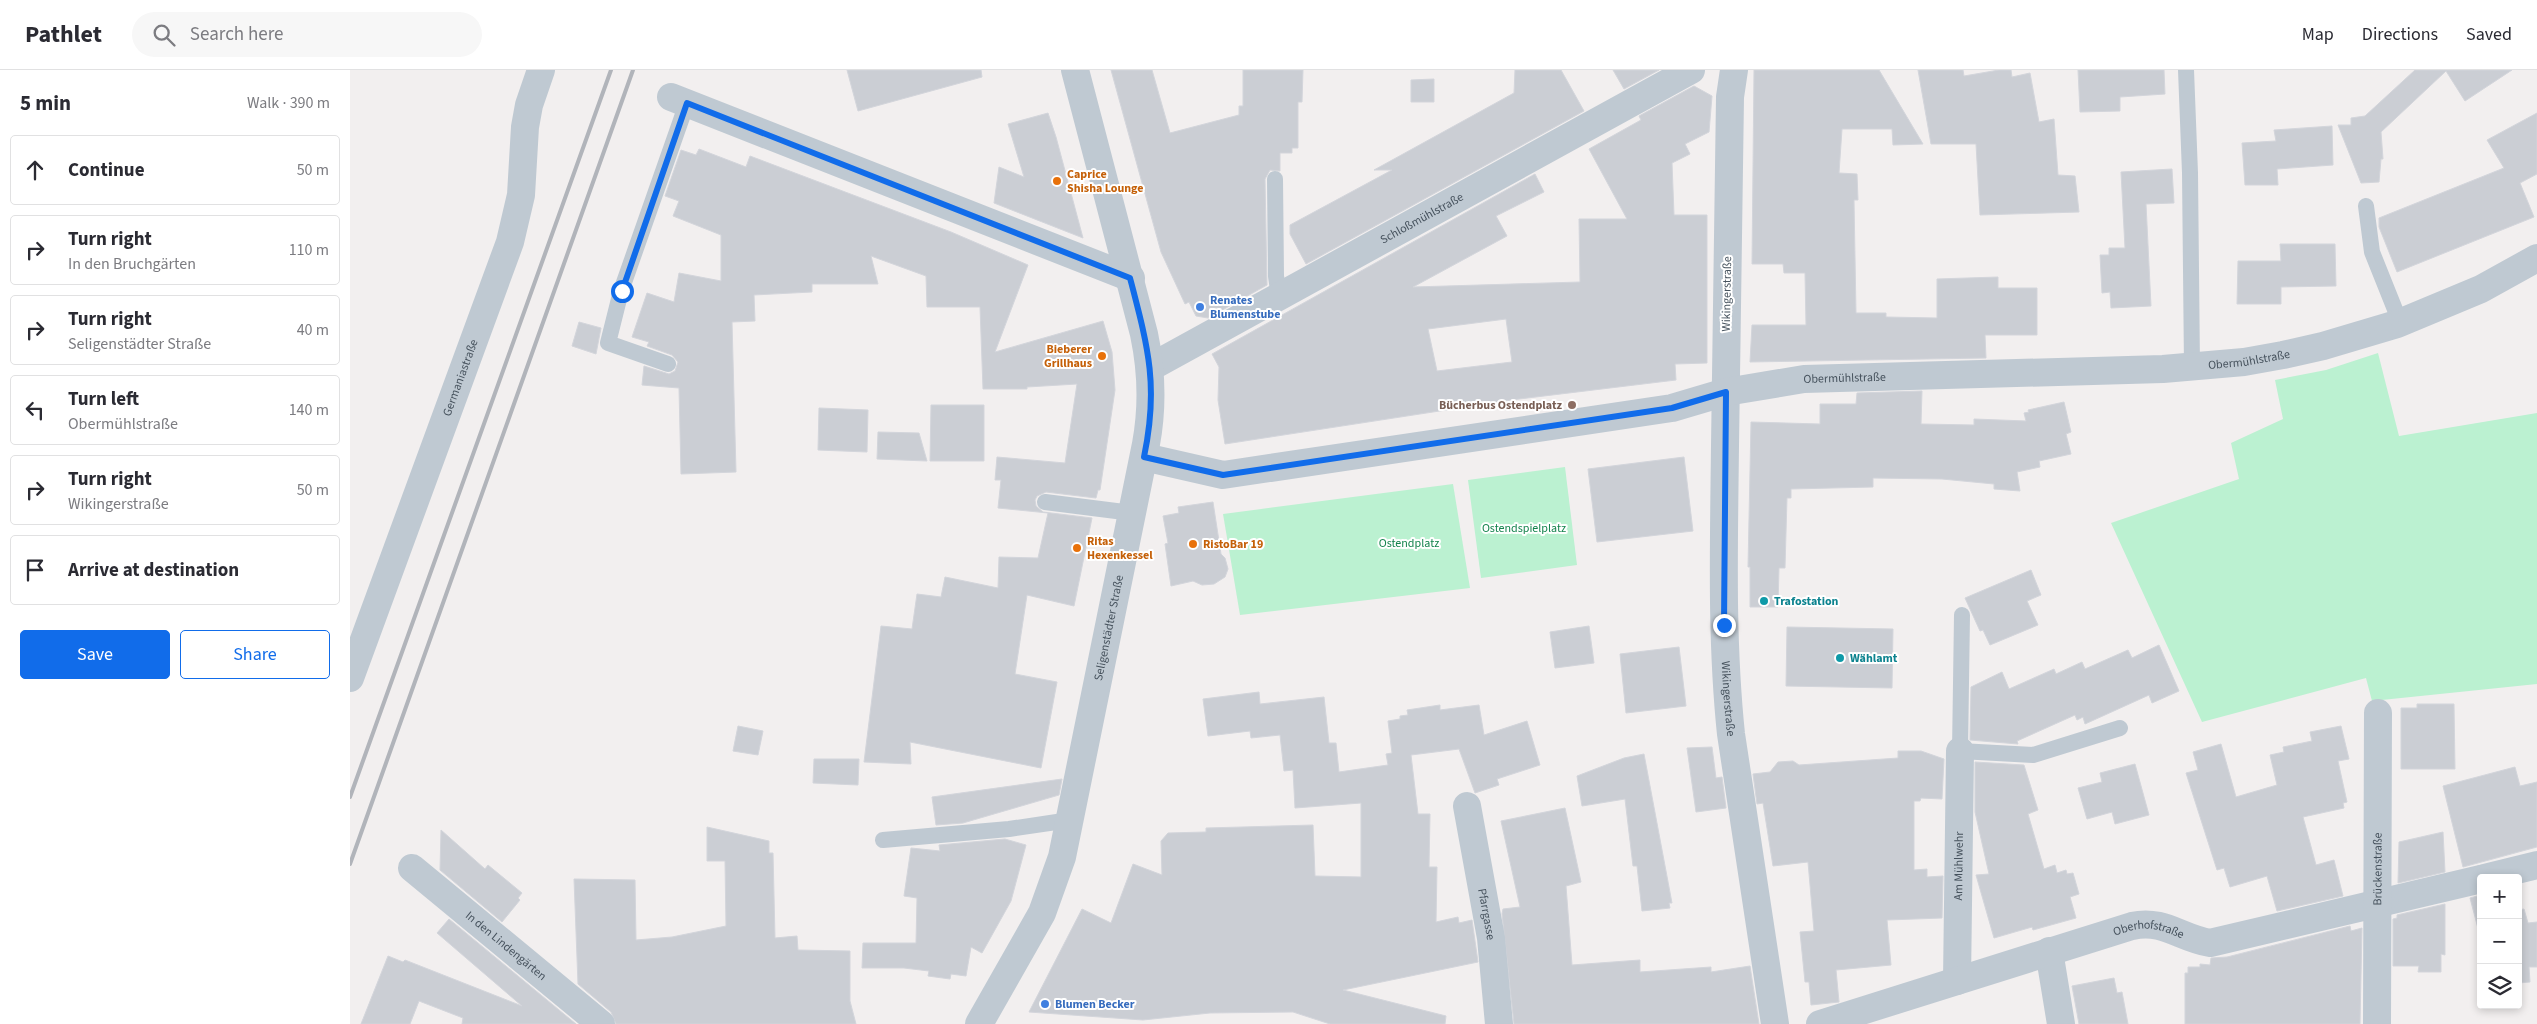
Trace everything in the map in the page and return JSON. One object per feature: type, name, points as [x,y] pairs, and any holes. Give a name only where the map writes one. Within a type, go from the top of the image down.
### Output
[{"type":"street","name":"Germaniastraße","points":[[350,678],[505,258],[521,195],[525,127],[529,105],[541,70]]},
{"type":"street","name":"Seligenstädter Straße","points":[[979,1024],[1042,913],[1062,857],[1144,457],[1152,406],[1151,367],[1130,278],[1075,70]]},
{"type":"street","name":"Schloßmühlstraße","points":[[1151,367],[1691,70]]},
{"type":"street","name":"Wikingerstraße","points":[[1734,70],[1730,115],[1724,625],[1730,734],[1775,1024]]},
{"type":"street","points":[[679,100],[1130,278]]},
{"type":"street","name":"Obermühlstraße","points":[[1144,457],[1223,475],[1672,408],[1726,392],[1782,382],[1828,377],[2002,375],[2192,367],[2283,355],[2363,335],[2400,322],[2481,288],[2537,258]]},
{"type":"street","name":"Brückenstraße","points":[[2377,1024],[2378,713]]},
{"type":"street","name":"Am Mühlwehr","points":[[1956,981],[1960,751]]},
{"type":"street","name":"Pfarrgasse","points":[[1467,806],[1491,938],[1499,1024]]},
{"type":"street","name":"Oberhofstraße","points":[[2499,874],[2537,865]]},
{"type":"street","name":"In den Lindengärten","points":[[412,868],[601,1024]]},
{"type":"street","name":"Oberhofstraße","points":[[1820,1024],[2147,922],[2160,924],[2196,940],[2210,943],[2477,879]]},
{"type":"street","points":[[2049,951],[2061,1024]]},
{"type":"lane","points":[[2186,70],[2190,173],[2192,367]]},
{"type":"lane","points":[[668,364],[608,343],[679,100]]},
{"type":"lane","points":[[1275,179],[1276,276],[1279,297]]},
{"type":"lane","points":[[2366,206],[2372,252],[2400,322]]},
{"type":"lane","points":[[1045,502],[1132,513]]},
{"type":"lane","points":[[1962,615],[1960,751],[2033,755],[2120,728]]},
{"type":"lane","points":[[883,840],[1009,829],[1070,820]]},
{"type":"green space","points":[[2378,353],[2399,436],[2537,413],[2537,684],[2372,701],[2366,678],[2202,722],[2111,523],[2239,479],[2231,443],[2283,419],[2275,380],[2326,370]]},
{"type":"green space","name":"Ostendspielplatz","points":[[1565,467],[1577,565],[1481,578],[1468,480]]},
{"type":"green space","name":"Ostendplatz","points":[[1453,484],[1470,588],[1240,615],[1223,514]]},
{"type":"building","points":[[847,70],[981,70],[982,77],[858,111]]},
{"type":"building","points":[[1111,70],[1152,70],[1170,133],[1239,115],[1239,106],[1243,106],[1243,70],[1303,70],[1302,102],[1298,102],[1298,148],[1292,148],[1292,153],[1280,153],[1280,171],[1270,170],[1265,179],[1267,285],[1208,318],[1196,316],[1189,302],[1185,304],[1161,252]]},
{"type":"building","points":[[1515,70],[1561,70],[1584,111],[1306,264],[1290,234],[1290,225],[1392,170],[1374,170],[1514,93]]},
{"type":"building","points":[[1613,70],[1659,70],[1624,89]]},
{"type":"building","points":[[1754,70],[1879,70],[1923,144],[1893,145],[1892,129],[1842,129],[1839,173],[1857,174],[1858,200],[1854,200],[1856,313],[1886,313],[1886,317],[1937,318],[1937,279],[1998,277],[1998,288],[2037,288],[2037,335],[1985,335],[1986,358],[1750,362],[1752,325],[1806,325],[1805,273],[1784,273],[1783,264],[1752,264]]},
{"type":"building","points":[[1918,70],[1963,70],[1964,76],[1999,70],[2011,70],[2012,77],[2030,73],[2039,122],[2054,119],[2058,175],[2075,176],[2079,212],[1980,215],[1976,144],[1931,144]]},
{"type":"building","points":[[2078,70],[2164,70],[2165,94],[2120,97],[2120,111],[2080,112]]},
{"type":"building","points":[[2415,70],[2512,70],[2465,101],[2446,71],[2381,132],[2383,159],[2381,159],[2379,182],[2361,183],[2338,125],[2351,125],[2351,118],[2365,116]]},
{"type":"building","points":[[1434,79],[1434,102],[1411,102],[1411,80]]},
{"type":"building","points":[[1694,86],[1712,96],[1709,132],[1685,144],[1690,154],[1672,163],[1674,215],[1707,215],[1707,363],[1675,364],[1676,380],[1511,400],[1225,444],[1218,400],[1219,367],[1212,354],[1535,174],[1544,192],[1496,216],[1507,236],[1413,287],[1580,282],[1579,219],[1627,219],[1589,149],[1641,120],[1639,116]],"holes":[[[1506,319],[1512,362],[1437,371],[1428,329]]]},
{"type":"building","points":[[1048,113],[1083,238],[994,203],[999,167],[1024,177],[1008,124]]},
{"type":"building","points":[[2537,113],[2537,174],[2520,183],[2534,217],[2397,272],[2379,227],[2379,218],[2504,168],[2487,140]]},
{"type":"building","points":[[2332,126],[2333,165],[2277,169],[2278,185],[2245,185],[2242,143],[2276,141],[2274,130]]},
{"type":"building","points":[[699,149],[746,167],[750,156],[951,232],[1028,265],[995,352],[1103,321],[1112,352],[1115,390],[1100,490],[1098,490],[1096,498],[1046,492],[1037,496],[1035,500],[1036,506],[1043,512],[1092,518],[1074,606],[1027,595],[1015,674],[1057,682],[1041,768],[910,742],[911,764],[864,762],[881,626],[912,629],[917,594],[941,597],[945,577],[998,588],[999,557],[1038,558],[1048,513],[998,508],[1001,480],[995,480],[997,457],[1065,463],[1077,384],[1027,387],[1027,389],[983,389],[980,307],[927,307],[926,276],[871,256],[878,284],[812,284],[812,292],[754,295],[755,321],[732,322],[736,472],[681,474],[679,388],[642,385],[644,366],[669,374],[675,371],[678,362],[672,355],[647,346],[649,342],[632,337],[647,293],[674,302],[679,273],[721,281],[721,235],[673,216],[679,201],[665,196],[681,150],[696,155]]},
{"type":"building","points":[[2172,169],[2174,203],[2146,204],[2151,306],[2111,308],[2110,292],[2102,293],[2100,255],[2109,255],[2109,248],[2125,248],[2121,172]]},
{"type":"building","points":[[2280,244],[2335,244],[2336,286],[2281,287],[2281,304],[2237,304],[2238,261],[2281,261]]},
{"type":"building","points":[[579,322],[601,328],[596,354],[572,346]]},
{"type":"building","points":[[1922,391],[1921,424],[1974,425],[1974,419],[2026,421],[2024,413],[2029,412],[2028,410],[2064,402],[2071,432],[2066,434],[2071,454],[2039,461],[2040,467],[2017,472],[2020,491],[1994,489],[1994,484],[1942,479],[1873,478],[1873,487],[1791,489],[1791,498],[1787,498],[1785,568],[1779,568],[1778,607],[1750,607],[1750,567],[1748,567],[1751,422],[1820,424],[1820,404],[1856,404],[1857,393]]},
{"type":"building","points":[[931,405],[984,405],[984,461],[930,461]]},
{"type":"building","points":[[819,408],[868,410],[867,452],[818,450]]},
{"type":"building","points":[[878,432],[919,433],[927,461],[877,459]]},
{"type":"building","points":[[1684,457],[1693,531],[1597,542],[1588,469]]},
{"type":"building","name":"RistoBar 19","points":[[1213,502],[1221,554],[1225,558],[1228,569],[1225,577],[1214,584],[1202,585],[1193,581],[1171,586],[1165,544],[1168,543],[1163,516],[1179,513],[1178,507]]},
{"type":"building","points":[[2031,570],[2041,595],[2027,601],[2038,625],[1990,645],[1983,630],[1980,631],[1965,598]]},
{"type":"building","points":[[1589,626],[1594,663],[1555,668],[1550,632]]},
{"type":"building","name":"Wählamt","points":[[1787,627],[1893,629],[1892,688],[1786,686]]},
{"type":"building","points":[[2159,645],[2179,691],[2152,703],[2149,695],[2085,724],[2083,717],[2077,720],[2075,715],[2017,741],[2018,744],[1970,740],[1971,687],[2002,672],[2009,689],[2054,669],[2056,674],[2082,662],[2085,669],[2128,650],[2132,658]]},
{"type":"building","points":[[1679,647],[1686,706],[1626,713],[1620,654]]},
{"type":"building","points":[[1259,692],[1260,704],[1324,697],[1329,743],[1336,743],[1339,772],[1388,765],[1386,754],[1392,753],[1388,721],[1400,719],[1400,716],[1408,715],[1407,710],[1440,705],[1440,710],[1479,705],[1484,735],[1527,721],[1540,765],[1497,779],[1499,785],[1475,793],[1459,749],[1411,755],[1418,814],[1430,814],[1429,867],[1437,867],[1436,922],[1458,917],[1459,923],[1472,920],[1478,962],[1343,990],[1446,1016],[1445,1024],[1330,1024],[1293,1012],[1210,1013],[1143,1020],[1029,1012],[1082,909],[1111,923],[1133,864],[1162,875],[1161,841],[1168,833],[1206,832],[1206,828],[1313,825],[1315,876],[1361,877],[1361,803],[1295,808],[1293,770],[1284,771],[1280,735],[1251,738],[1250,731],[1208,736],[1203,699]]},
{"type":"building","points":[[2417,704],[2454,704],[2455,769],[2401,769],[2401,708],[2417,708]]},
{"type":"building","points":[[738,726],[763,731],[758,755],[733,751]]},
{"type":"building","points":[[2341,726],[2349,759],[2338,761],[2347,802],[2343,803],[2344,808],[2303,817],[2316,865],[2334,860],[2343,896],[2277,911],[2267,876],[2230,887],[2224,868],[2217,870],[2186,773],[2198,770],[2193,752],[2221,744],[2236,797],[2277,785],[2270,755],[2284,752],[2283,747],[2312,741],[2310,732]]},
{"type":"building","points":[[1712,747],[1716,778],[1722,777],[1726,808],[1696,812],[1687,748]]},
{"type":"building","points":[[1898,751],[1921,751],[1944,759],[1942,799],[1921,798],[1920,801],[1914,801],[1914,870],[1927,869],[1927,877],[1943,876],[1942,918],[1887,920],[1891,965],[1836,970],[1839,1002],[1811,1005],[1809,982],[1805,982],[1800,932],[1814,931],[1808,862],[1773,866],[1763,803],[1757,804],[1753,774],[1770,772],[1778,762],[1793,761],[1799,765],[1898,758]]},
{"type":"building","points":[[1644,754],[1672,903],[1669,903],[1670,908],[1642,911],[1637,866],[1633,866],[1625,799],[1582,806],[1577,776],[1624,758]]},
{"type":"building","points":[[814,759],[859,759],[858,785],[813,783]]},
{"type":"building","points":[[1975,762],[2024,765],[2038,810],[2028,814],[2044,869],[2055,865],[2057,873],[2066,870],[2067,874],[2073,873],[2079,894],[2070,897],[2076,918],[2033,930],[2032,927],[1994,938],[1976,875],[1989,874],[1975,812]]},
{"type":"building","points":[[2135,764],[2149,815],[2115,824],[2112,812],[2087,819],[2078,788],[2102,782],[2100,773]]},
{"type":"building","points":[[2515,767],[2520,786],[2537,782],[2537,847],[2463,867],[2443,786]]},
{"type":"building","points":[[1062,779],[1059,795],[963,823],[936,825],[932,797]]},
{"type":"building","points":[[1565,808],[1581,882],[1566,886],[1572,965],[1640,960],[1640,972],[1711,967],[1711,972],[1750,966],[1759,1024],[1514,1024],[1502,914],[1503,909],[1520,907],[1501,821]]},
{"type":"building","points":[[707,827],[769,841],[769,853],[773,853],[775,938],[797,936],[798,950],[850,951],[850,1001],[856,1024],[616,1024],[611,1012],[578,984],[574,879],[635,880],[636,940],[672,937],[726,926],[725,861],[707,861]]},
{"type":"building","points":[[441,830],[485,869],[488,865],[522,893],[518,898],[520,900],[502,922],[440,870]]},
{"type":"building","points":[[2443,832],[2445,872],[2398,883],[2399,842]]},
{"type":"building","points":[[1005,839],[1026,845],[1011,901],[982,953],[971,947],[966,976],[951,974],[950,979],[928,976],[929,971],[904,968],[862,968],[863,943],[916,943],[917,898],[904,896],[911,848],[940,851],[939,845]]},
{"type":"building","points":[[2477,896],[2477,925],[2470,898]]},
{"type":"building","points":[[2445,904],[2445,955],[2441,954],[2441,972],[2418,972],[2419,966],[2393,966],[2393,919],[2397,918],[2397,915]]},
{"type":"building","points":[[2522,909],[2524,909],[2528,923],[2537,922],[2537,967],[2529,967],[2530,982],[2522,983],[2522,919]]},
{"type":"building","points":[[449,919],[576,1024],[462,1024],[463,1018],[419,1001],[410,1024],[361,1024],[388,956],[403,962],[405,960],[522,1006],[437,933]]},
{"type":"building","points":[[2350,926],[2351,931],[2362,928],[2360,1024],[2185,1024],[2185,973],[2188,973],[2188,967],[2200,967],[2200,964],[2210,965],[2211,958],[2227,957]]},
{"type":"building","points":[[2114,978],[2117,993],[2122,992],[2128,1024],[2079,1024],[2072,986]]},
{"type":"railway","points":[[350,797],[611,70]]},
{"type":"railway","points":[[350,864],[633,70]]},
{"type":"place","name":"Caprice Shisha Lounge","points":[[1057,181]]},
{"type":"place","name":"Renates Blumenstube","points":[[1200,307]]},
{"type":"place","name":"Bieberer Grillhaus","points":[[1102,356]]},
{"type":"place","name":"Bücherbus Ostendplatz","points":[[1572,405]]},
{"type":"place","name":"RistoBar 19","points":[[1193,544]]},
{"type":"place","name":"Ritas Hexenkessel","points":[[1077,548]]},
{"type":"place","name":"Trafostation","points":[[1764,601]]},
{"type":"place","name":"Wählamt","points":[[1840,658]]},
{"type":"place","name":"Blumen Becker","points":[[1045,1004]]},
{"type":"route","points":[[622,291],[687,103],[1130,278],[1151,367],[1152,406],[1144,457],[1223,475],[1672,408],[1726,392],[1724,625]]}]
